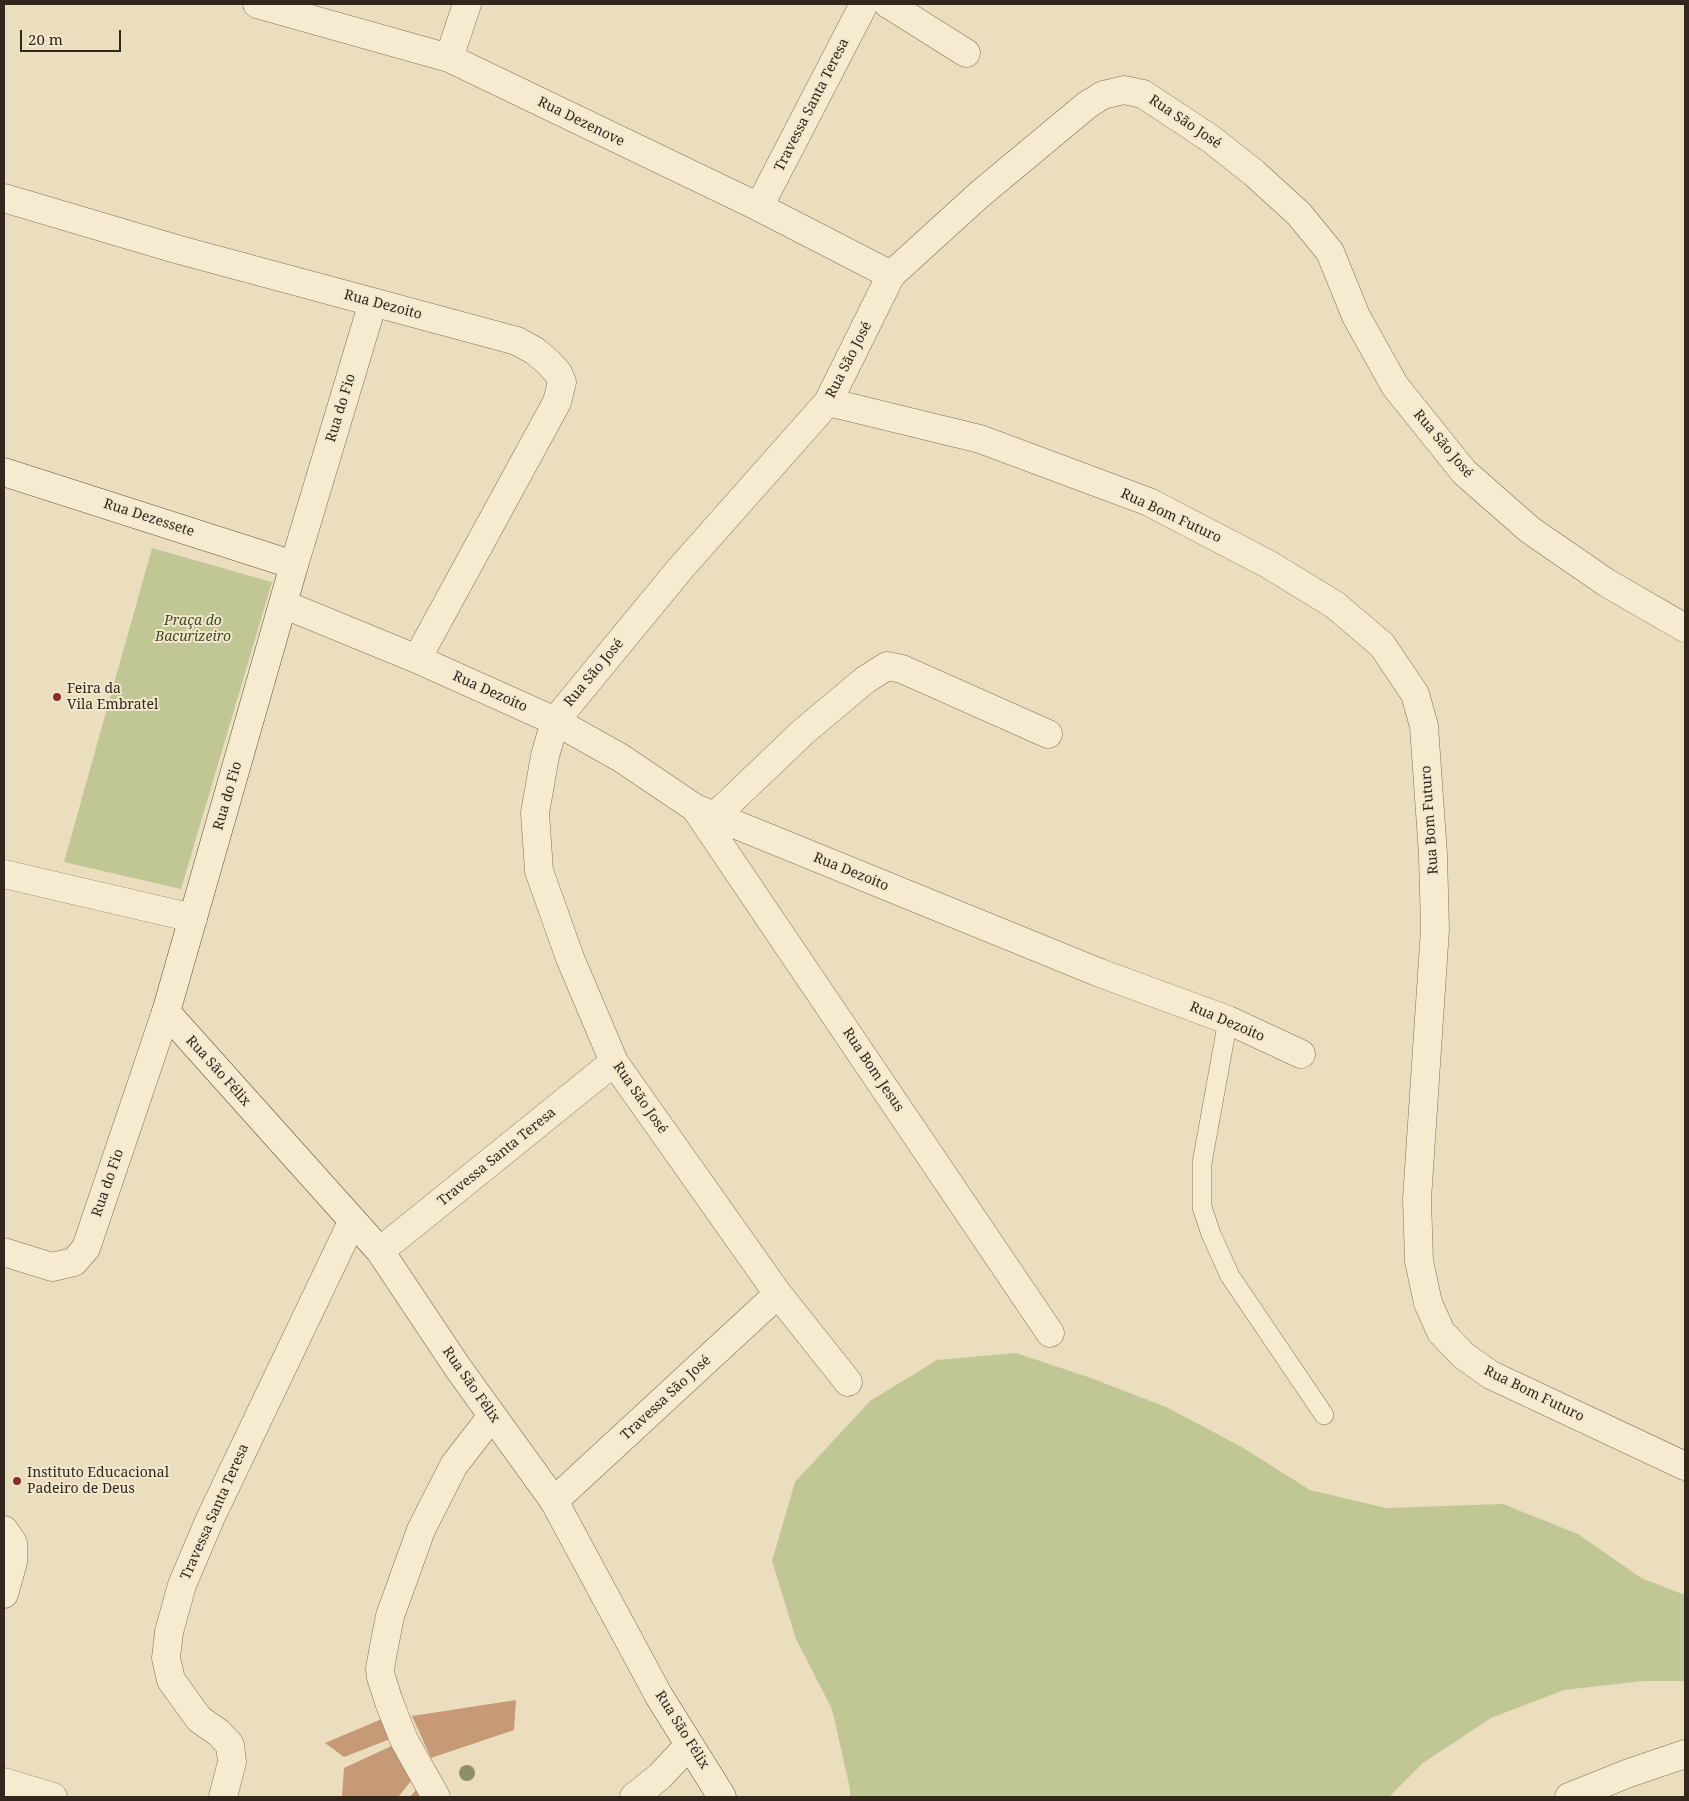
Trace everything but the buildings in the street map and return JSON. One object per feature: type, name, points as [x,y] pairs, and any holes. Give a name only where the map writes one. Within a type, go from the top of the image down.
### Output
[{"type":"street","name":"Rua Dezenove","points":[[257,4],[449,58],[759,207],[891,275]]},
{"type":"street","points":[[449,58],[467,4]]},
{"type":"street","name":"Travessa Santa Teresa","points":[[759,207],[864,4]]},
{"type":"street","points":[[888,4],[966,53]]},
{"type":"street","name":"Rua São José","points":[[848,1382],[778,1294],[614,1062],[570,958],[539,871],[535,813],[545,756],[555,721],[680,569],[828,402],[891,275],[980,194],[1087,105],[1104,95],[1124,90],[1143,94],[1211,139],[1254,173],[1299,214],[1330,252],[1356,316],[1395,386],[1464,472],[1530,530],[1607,583],[1685,628]]},
{"type":"street","name":"Rua Dezoito","points":[[4,198],[176,249],[517,341],[535,351],[558,373],[562,382],[557,402],[417,659]]},
{"type":"street","name":"Rua do Fio","points":[[4,1252],[52,1266],[74,1262],[86,1248],[166,1012],[294,565],[373,302]]},
{"type":"street","name":"Rua Bom Futuro","points":[[828,402],[980,439],[1149,502],[1268,564],[1302,584],[1335,605],[1382,644],[1414,694],[1424,726],[1434,855],[1435,929],[1417,1199],[1418,1261],[1428,1303],[1441,1332],[1464,1356],[1491,1375],[1685,1466]]},
{"type":"street","name":"Rua Dezessete","points":[[4,472],[294,565]]},
{"type":"street","name":"Rua Dezoito","points":[[283,604],[417,659],[555,721],[621,758],[705,812],[1100,973],[1228,1020],[1301,1054]]},
{"type":"street","points":[[705,812],[865,680],[887,666],[902,669],[1048,734]]},
{"type":"street","name":"Rua Bom Jesus","points":[[705,812],[1050,1333]]},
{"type":"street","points":[[4,874],[193,918]]},
{"type":"street","name":"Rua São Félix","points":[[166,1012],[352,1222],[380,1251],[458,1368],[554,1501],[660,1696],[722,1797]]},
{"type":"street","name":"Travessa Santa Teresa","points":[[380,1251],[614,1062]]},
{"type":"street","name":"Travessa Santa Teresa","points":[[223,1797],[232,1762],[230,1745],[220,1733],[199,1719],[171,1680],[166,1658],[169,1632],[182,1585],[210,1519],[352,1222]]},
{"type":"street","name":"Travessa São José","points":[[554,1501],[778,1294]]},
{"type":"street","points":[[436,1797],[404,1740],[389,1702],[380,1669],[390,1616],[421,1530],[454,1465],[492,1416]]},
{"type":"street","points":[[4,1530],[13,1543],[13,1562],[4,1594]]},
{"type":"street","points":[[635,1797],[660,1776],[689,1745]]},
{"type":"street","points":[[1569,1797],[1629,1773],[1685,1754]]},
{"type":"street","points":[[4,1782],[52,1797]]},
{"type":"lane","points":[[1228,1020],[1202,1163],[1202,1207],[1211,1234],[1230,1276],[1324,1415]]},
{"type":"green space","name":"Praça do Bacurizeiro","points":[[152,548],[272,582],[181,889],[64,862]]},
{"type":"green space","points":[[1016,1353],[1091,1378],[1166,1407],[1240,1446],[1310,1490],[1386,1508],[1503,1504],[1578,1534],[1641,1578],[1685,1595],[1685,1681],[1643,1681],[1564,1690],[1491,1718],[1423,1763],[1389,1797],[850,1797],[850,1789],[832,1709],[796,1639],[772,1561],[795,1482],[870,1401],[937,1360]]},
{"type":"place","name":"Feira da Vila Embratel","points":[[57,697]]},
{"type":"place","name":"Instituto Educacional Padeiro de Deus","points":[[17,1481]]}]
